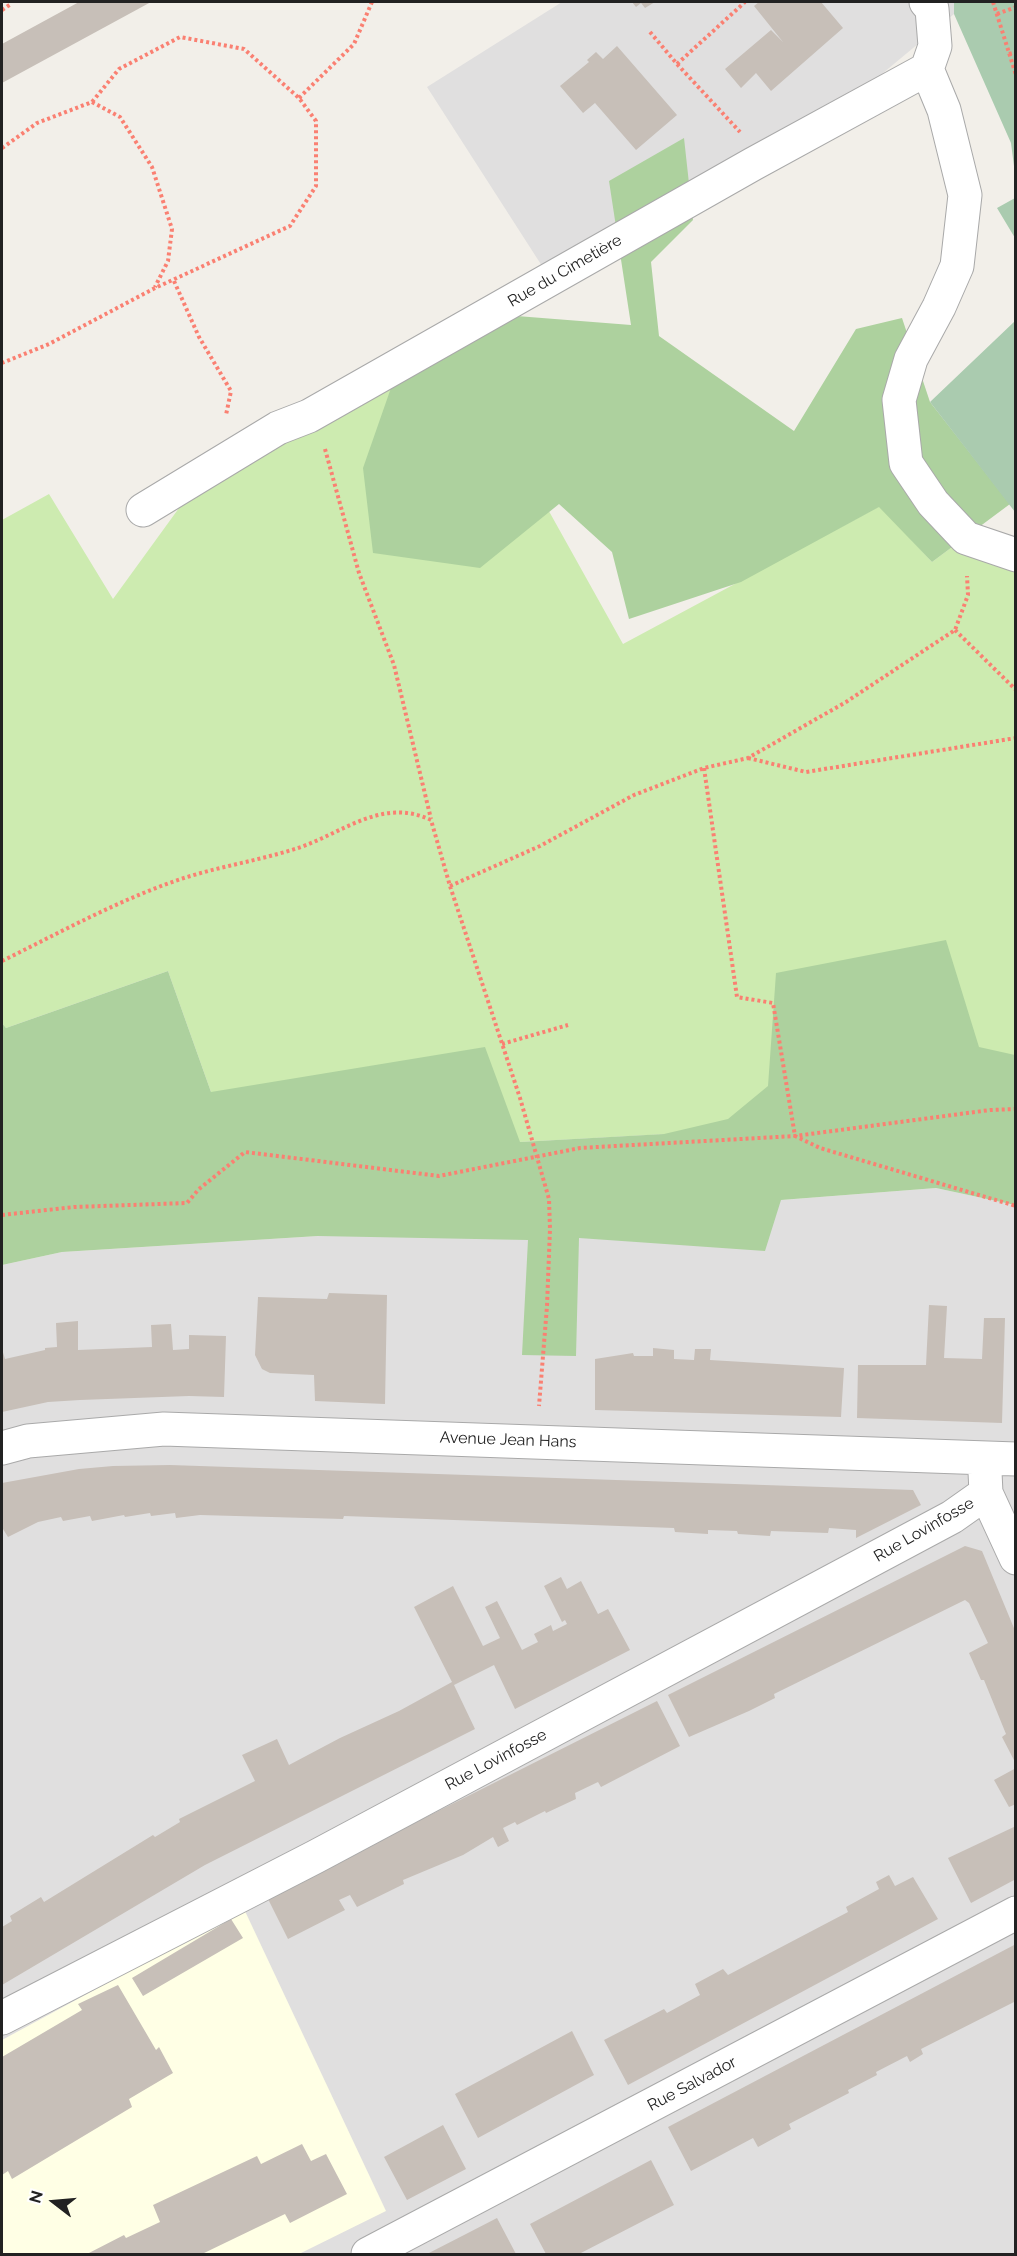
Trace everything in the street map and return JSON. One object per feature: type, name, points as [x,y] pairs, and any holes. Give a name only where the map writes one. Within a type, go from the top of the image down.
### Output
[{"type":"street","points":[[926,2],[932,9],[935,46],[927,69],[944,110],[965,195],[957,266],[939,307],[911,359],[899,400],[906,464],[933,503],[966,538],[1016,555]]},
{"type":"street","name":"Rue du Cimetière","points":[[143,510],[278,428],[309,416],[764,158],[927,69]]},
{"type":"street","name":"Avenue Jean Hans","points":[[2,1448],[28,1441],[164,1430],[536,1441],[1000,1459]]},
{"type":"street","points":[[1000,1459],[986,1493],[1016,1557]]},
{"type":"street","name":"Rue Lovinfosse","points":[[2,2018],[325,1852],[942,1522],[986,1493]]},
{"type":"street","name":"Rue Salvador","points":[[368,2254],[1016,1913]]},
{"type":"path","points":[[298,98],[354,44],[372,2]]},
{"type":"path","points":[[677,64],[745,2]]},
{"type":"path","points":[[993,2],[1016,75]]},
{"type":"path","points":[[2,10],[11,4]]},
{"type":"path","points":[[997,14],[1016,7]]},
{"type":"path","points":[[650,32],[764,158]]},
{"type":"path","points":[[2,148],[37,123],[93,102],[119,69],[180,37],[244,49],[298,98],[316,122],[316,186],[290,226],[155,288],[49,344],[2,363]]},
{"type":"path","points":[[1009,54],[1016,52]]},
{"type":"path","points":[[93,102],[120,117],[152,166],[172,229],[168,261],[155,288]]},
{"type":"path","points":[[174,281],[199,337],[231,391],[223,435],[231,456]]},
{"type":"path","points":[[309,416],[322,437],[359,573],[394,665],[431,820],[450,886],[538,1157],[549,1199],[547,1306],[536,1441]]},
{"type":"path","points":[[450,886],[540,846],[634,795],[704,768],[748,758],[846,702],[955,630],[968,595],[966,538]]},
{"type":"path","points":[[955,630],[1016,690]]},
{"type":"path","points":[[748,758],[806,772],[1016,738]]},
{"type":"path","points":[[704,768],[737,997],[773,1002],[795,1137]]},
{"type":"path","points":[[2,961],[100,912],[176,881],[299,847],[374,814],[417,813],[431,820]]},
{"type":"path","points":[[502,1044],[568,1025]]},
{"type":"path","points":[[2,1215],[74,1207],[187,1203],[199,1190],[245,1152],[440,1176],[580,1148],[795,1137],[990,1110],[1016,1109]]},
{"type":"path","points":[[795,1137],[820,1148],[1016,1206]]},
{"type":"shaded area","points":[[562,2],[954,2],[954,14],[764,172],[542,266],[427,87]]},
{"type":"shaded area","points":[[954,2],[1015,2],[1015,174],[1011,143],[954,14]]},
{"type":"shaded area","points":[[1015,198],[1015,238],[997,208]]},
{"type":"shaded area","points":[[1015,321],[1015,512],[930,402]]},
{"type":"shaded area","points":[[936,1188],[1015,1205],[1015,2254],[2,2254],[2,1265],[62,1252],[318,1236]]},
{"type":"shaded area","points":[[244,1909],[386,2211],[299,2254],[2,2254],[2,2040]]},
{"type":"green space","points":[[684,138],[693,220],[651,262],[659,336],[794,431],[856,329],[902,318],[930,402],[1010,504],[932,562],[879,507],[741,582],[629,619],[612,552],[559,504],[480,568],[373,553],[363,468],[392,385],[504,315],[631,325],[609,181]]},
{"type":"green space","points":[[458,348],[623,644],[880,506],[932,562],[952,547],[1015,561],[1015,1104],[777,1128],[520,1142],[211,1092],[168,971],[6,1028],[2,1023],[2,520],[49,494],[113,599],[187,497]]},
{"type":"green space","points":[[946,940],[979,1047],[1015,1055],[1015,1205],[936,1188],[781,1200],[765,1251],[579,1238],[576,1356],[522,1355],[528,1240],[318,1236],[62,1252],[2,1265],[2,1023],[6,1028],[168,971],[211,1092],[485,1047],[520,1142],[664,1134],[728,1119],[768,1086],[776,973]]},
{"type":"building","points":[[79,2],[151,2],[2,83],[2,44]]},
{"type":"building","points":[[632,2],[655,2],[645,8],[641,3],[636,7]]},
{"type":"building","points":[[759,2],[821,2],[843,28],[771,91],[756,73],[741,88],[725,69],[771,30],[783,42],[754,6]]},
{"type":"building","points":[[617,46],[677,115],[636,150],[595,103],[583,113],[560,86],[589,62],[587,60],[596,52],[603,59]]},
{"type":"building","points":[[329,1293],[387,1295],[385,1404],[315,1401],[314,1375],[270,1373],[262,1369],[255,1355],[258,1297],[327,1299]]},
{"type":"building","points":[[929,1305],[947,1306],[944,1358],[982,1359],[984,1318],[1005,1318],[1002,1423],[857,1418],[858,1365],[926,1365]]},
{"type":"building","points":[[78,1321],[78,1350],[152,1347],[151,1325],[171,1324],[173,1350],[189,1349],[189,1335],[226,1336],[224,1397],[189,1396],[48,1402],[2,1412],[2,1349],[5,1359],[57,1347],[56,1323]]},
{"type":"building","points":[[653,1348],[674,1350],[674,1359],[694,1360],[695,1349],[711,1349],[710,1360],[844,1368],[841,1417],[595,1410],[595,1359],[633,1353],[634,1356],[653,1356]]},
{"type":"building","points":[[170,1465],[913,1490],[921,1505],[856,1538],[856,1530],[829,1528],[828,1533],[771,1531],[770,1536],[738,1534],[737,1531],[708,1530],[708,1534],[675,1532],[674,1528],[344,1516],[343,1519],[200,1515],[176,1518],[175,1513],[151,1516],[150,1513],[125,1517],[124,1515],[92,1521],[90,1516],[63,1521],[61,1517],[38,1522],[8,1537],[2,1530],[2,1483],[79,1469]]},
{"type":"building","points":[[965,1546],[982,1551],[1016,1633],[1016,1764],[1002,1737],[1006,1734],[984,1680],[981,1680],[969,1653],[988,1643],[969,1603],[965,1600],[774,1694],[775,1698],[749,1711],[689,1737],[668,1695]]},
{"type":"building","points":[[561,1577],[567,1589],[581,1581],[598,1614],[608,1609],[630,1650],[515,1709],[494,1665],[454,1685],[475,1729],[205,1865],[2,1985],[2,1927],[12,1921],[10,1916],[41,1897],[44,1902],[153,1835],[155,1837],[180,1822],[179,1819],[255,1781],[242,1755],[277,1739],[289,1765],[452,1682],[414,1607],[453,1586],[483,1646],[500,1638],[485,1607],[497,1601],[522,1650],[538,1642],[534,1634],[551,1625],[553,1631],[567,1624],[565,1620],[562,1622],[544,1586]]},
{"type":"building","points":[[657,1701],[680,1746],[601,1787],[598,1782],[575,1793],[576,1799],[546,1813],[545,1811],[517,1825],[515,1822],[503,1828],[509,1841],[498,1847],[493,1837],[463,1855],[403,1880],[404,1884],[357,1907],[350,1895],[339,1900],[345,1910],[288,1939],[267,1897]]},
{"type":"building","points":[[1016,1768],[1016,1804],[1009,1807],[994,1780]]},
{"type":"building","points":[[1016,1826],[1016,1879],[971,1903],[948,1858]]},
{"type":"building","points":[[889,1875],[895,1886],[913,1877],[938,1919],[628,2085],[604,2040],[664,2009],[667,2013],[700,1995],[695,1984],[723,1969],[728,1975],[848,1912],[846,1907],[879,1889],[876,1882]]},
{"type":"building","points":[[231,1919],[243,1938],[143,1996],[132,1978]]},
{"type":"building","points":[[1016,1944],[1016,2001],[921,2049],[923,2054],[910,2062],[907,2056],[876,2072],[877,2075],[848,2090],[849,2093],[789,2124],[791,2129],[758,2147],[753,2138],[691,2171],[668,2127]]},
{"type":"building","points":[[118,1985],[156,2050],[159,2047],[173,2073],[129,2099],[132,2107],[12,2179],[8,2171],[2,2175],[2,2057],[82,2010],[78,2004]]},
{"type":"building","points":[[572,2031],[594,2075],[478,2138],[455,2094]]},
{"type":"building","points":[[443,2125],[466,2169],[407,2200],[384,2157]]},
{"type":"building","points":[[302,2144],[311,2161],[326,2154],[347,2194],[290,2223],[285,2214],[202,2254],[87,2254],[124,2235],[126,2238],[160,2222],[153,2205],[257,2156],[261,2164]]},
{"type":"building","points":[[651,2160],[674,2205],[579,2254],[546,2254],[530,2224]]},
{"type":"building","points":[[497,2218],[516,2254],[427,2254],[466,2234]]}]
